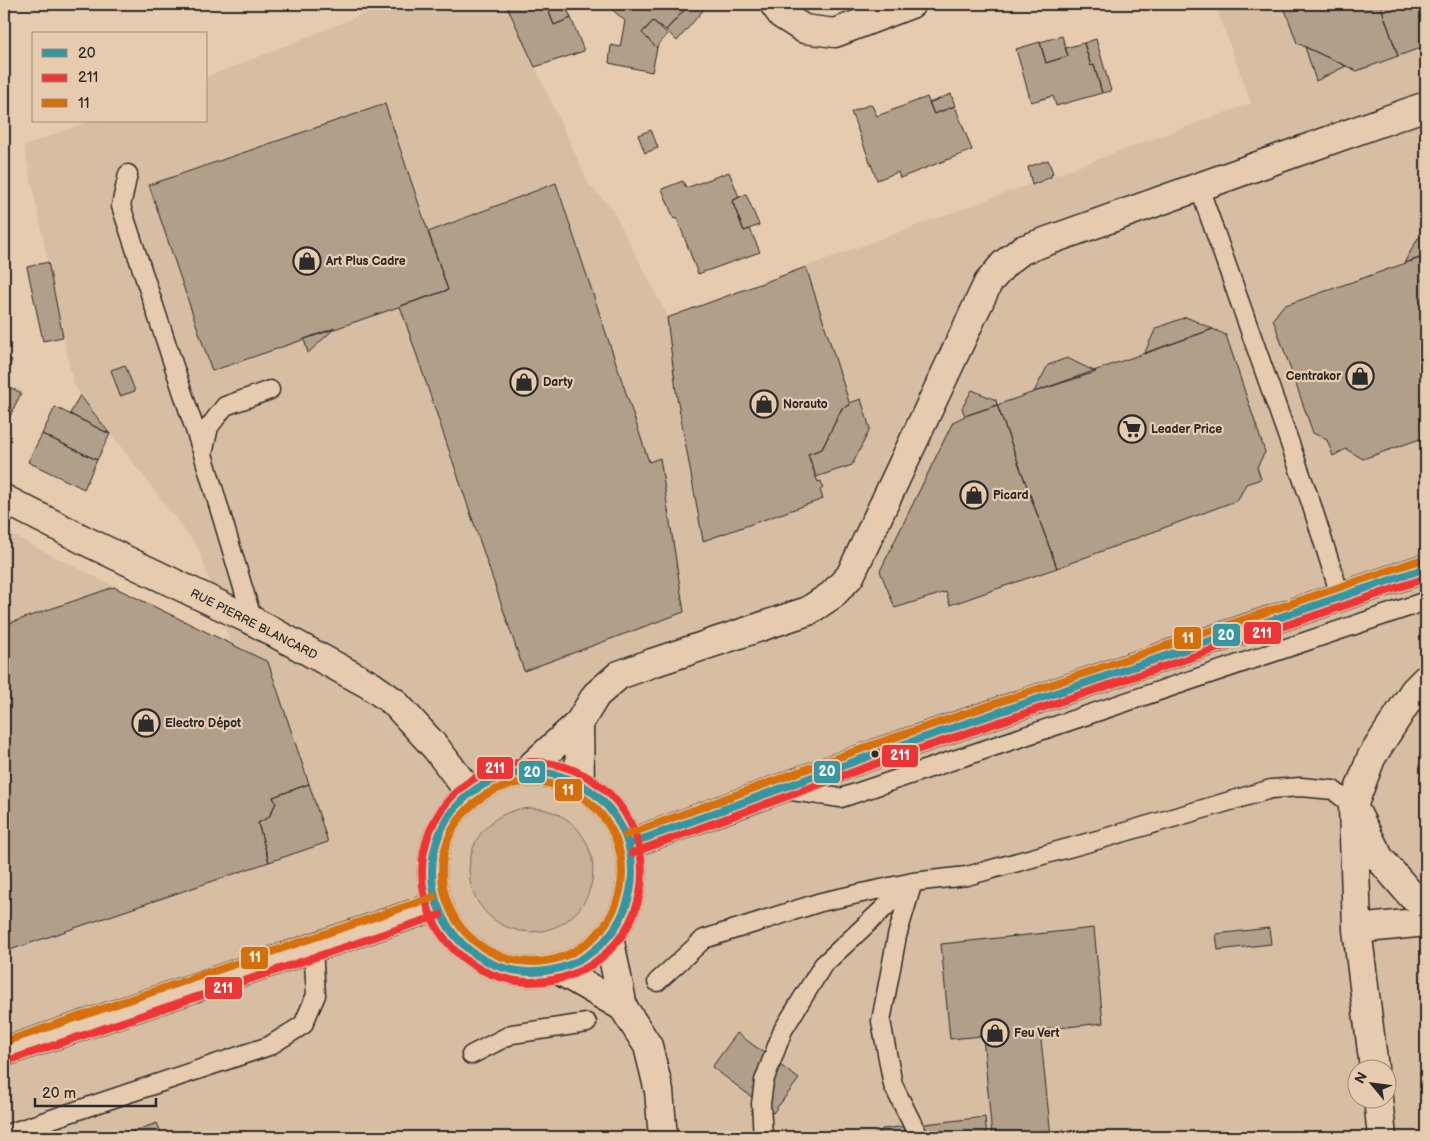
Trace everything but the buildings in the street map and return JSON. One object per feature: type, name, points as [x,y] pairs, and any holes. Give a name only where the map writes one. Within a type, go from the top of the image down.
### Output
[{"type":"street","points":[[774,4],[782,15],[804,29],[835,33],[911,4]]},
{"type":"street","points":[[525,772],[579,723],[596,695],[619,675],[808,611],[832,596],[850,576],[988,283],[1004,264],[1022,250],[1426,106]]},
{"type":"street","name":"RUE PIERRE BLANCARD","points":[[4,500],[253,621],[370,685],[394,702],[436,748],[470,793]]},
{"type":"street","points":[[629,844],[875,754],[1426,568]]},
{"type":"street","points":[[1373,1058],[1357,929],[1353,806],[1371,758],[1414,691],[1426,679]]},
{"type":"street","points":[[579,723],[580,784]]},
{"type":"street","points":[[525,772],[544,772],[563,776],[580,784],[601,799],[618,820],[629,844],[633,876],[626,908],[609,937],[586,957],[559,970],[528,973],[499,968],[472,954],[451,932],[437,906],[432,875],[435,844],[449,816],[470,793],[487,782],[506,775],[525,772]]},
{"type":"street","points":[[1353,806],[1380,859],[1412,896],[1426,902]]},
{"type":"street","points":[[4,1052],[437,906]]},
{"type":"street","points":[[1357,929],[1426,922]]},
{"type":"street","points":[[609,937],[623,1007],[648,1046],[659,1091],[663,1137]]},
{"type":"street","points":[[559,970],[623,1007]]},
{"type":"street","points":[[1379,1108],[1382,1137]]},
{"type":"lane","points":[[128,174],[121,206],[203,454],[253,621]]},
{"type":"lane","points":[[1199,187],[1311,503],[1341,598]]},
{"type":"lane","points":[[203,454],[209,427],[225,406],[270,390]]},
{"type":"lane","points":[[779,789],[841,798],[1426,601]]},
{"type":"lane","points":[[657,982],[704,939],[821,902],[913,882],[966,876],[1271,789],[1301,787],[1333,790],[1353,806]]},
{"type":"lane","points":[[762,1137],[761,1104],[764,1081],[783,1030],[824,965],[913,882]]},
{"type":"lane","points":[[913,882],[897,936],[881,1021],[893,1085],[919,1137]]},
{"type":"lane","points":[[4,1135],[269,1046],[303,1025],[316,995],[313,948]]},
{"type":"lane","points":[[471,1055],[512,1034],[587,1023]]},
{"type":"shaded area","points":[[388,4],[506,4],[590,186],[612,209],[668,317],[1251,103],[1215,4],[1426,4],[1426,1137],[4,1137],[4,531],[231,645],[198,548],[73,384],[24,146],[86,122],[208,122],[208,76]]},
{"type":"shaded area","points":[[531,808],[555,813],[575,826],[588,846],[593,870],[588,894],[575,914],[555,927],[531,932],[507,927],[487,914],[474,894],[469,870],[474,846],[487,826],[507,813]]},
{"type":"transit line","name":"11","points":[[626,835],[872,745],[1423,559]]},
{"type":"transit line","name":"20","points":[[629,844],[875,754],[1426,568]]},
{"type":"transit line","name":"211","points":[[632,853],[878,763],[1426,578]]},
{"type":"transit line","name":"211","points":[[521,762],[543,762],[574,770],[610,794],[634,830],[642,861],[642,872],[642,883],[634,914],[610,950],[574,974],[543,982],[521,982],[490,974],[480,969],[462,957],[447,942],[430,914],[422,883],[422,861],[430,830],[435,820],[447,802],[462,787],[490,770],[521,762]]},
{"type":"transit line","name":"20","points":[[522,772],[542,772],[561,776],[579,784],[603,801],[615,816],[628,843],[632,872],[628,901],[615,928],[603,943],[588,955],[561,968],[542,972],[522,972],[503,968],[485,960],[461,943],[449,928],[436,901],[432,882],[432,862],[436,843],[444,825],[461,801],[476,789],[503,776],[522,772]]},
{"type":"transit line","name":"11","points":[[523,782],[541,782],[566,789],[582,797],[596,808],[607,822],[615,838],[622,863],[622,872],[622,881],[615,906],[607,922],[596,936],[582,947],[558,958],[541,962],[523,962],[506,958],[482,947],[462,929],[446,898],[442,881],[442,863],[446,846],[457,822],[475,802],[506,786],[523,782]]},
{"type":"transit line","name":"11","points":[[4,1042],[434,897]]},
{"type":"transit line","name":"211","points":[[7,1061],[440,915]]},
{"type":"place","name":"Art Plus Cadre","points":[[307,261]]},
{"type":"place","name":"Centrakor","points":[[1360,376]]},
{"type":"place","name":"Darty","points":[[524,382]]},
{"type":"place","name":"Norauto","points":[[764,404]]},
{"type":"place","name":"Leader Price","points":[[1132,429]]},
{"type":"place","name":"Picard","points":[[974,495]]},
{"type":"place","name":"Electro Dépot","points":[[146,723]]},
{"type":"place","name":"Feu Vert","points":[[995,1033]]}]
